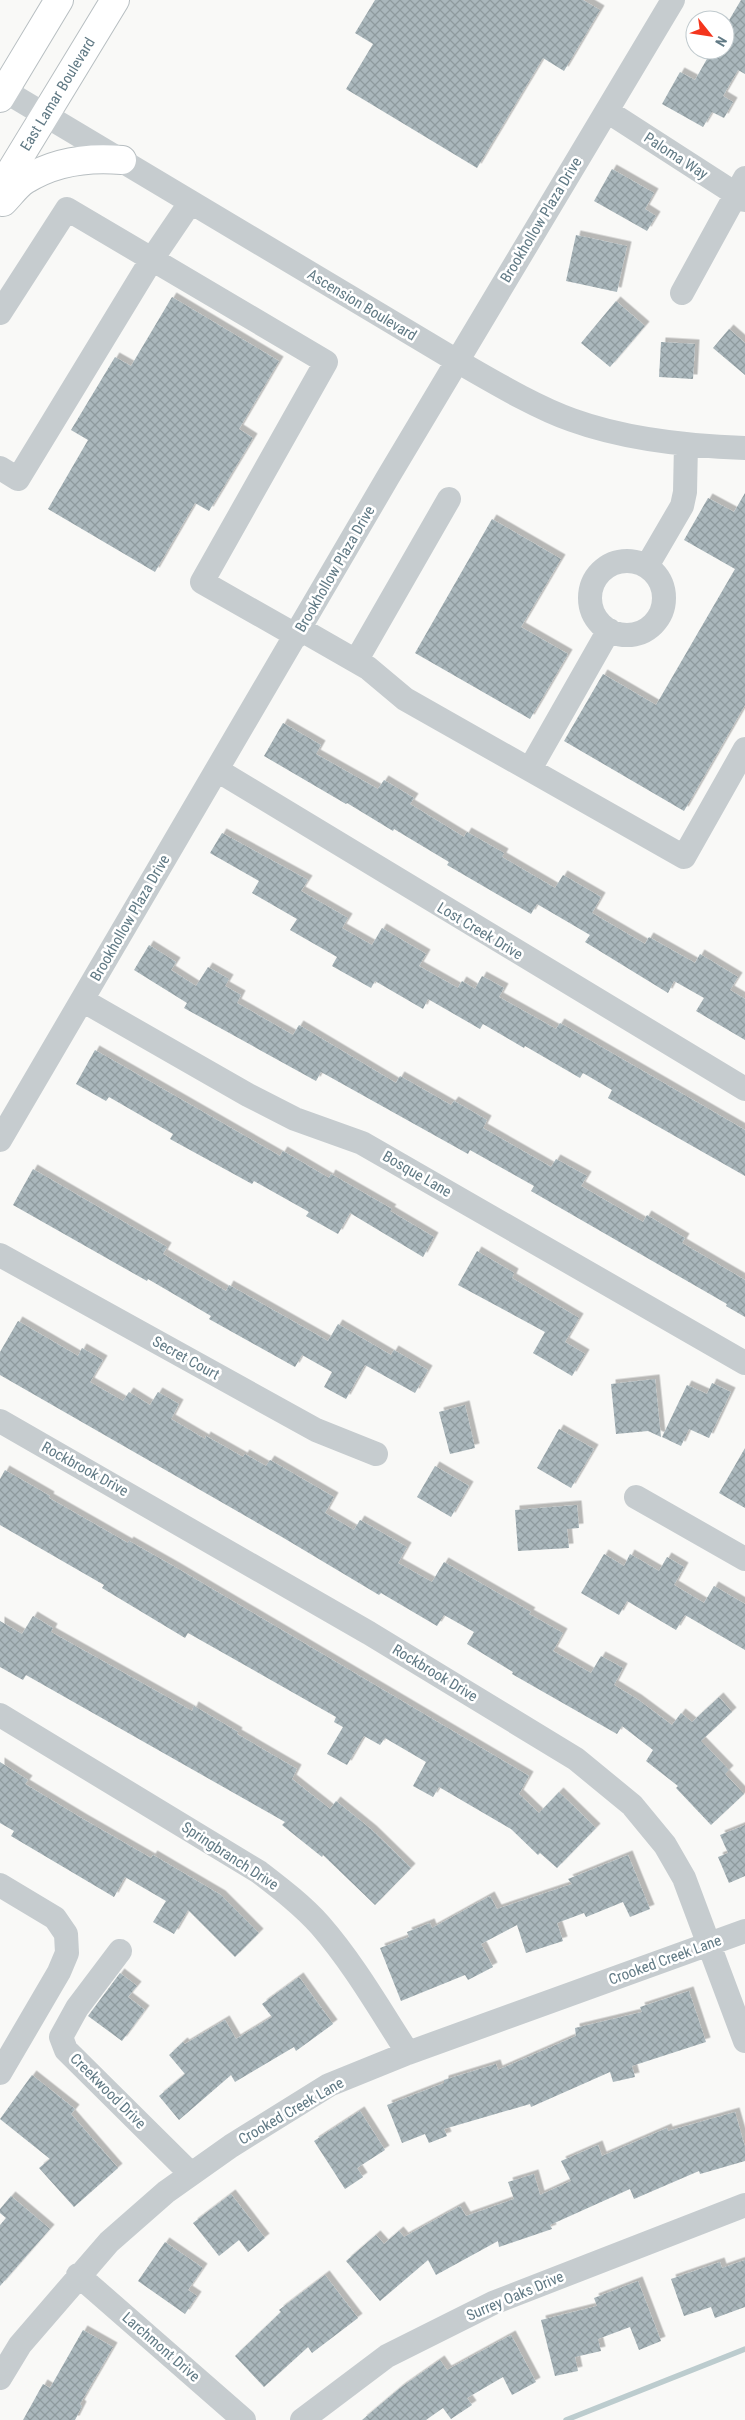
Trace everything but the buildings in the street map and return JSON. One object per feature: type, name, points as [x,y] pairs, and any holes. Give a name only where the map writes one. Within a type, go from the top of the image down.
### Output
[{"type":"main road","points":[[1,92],[59,0]]},
{"type":"main road","name":"East Lamar Boulevard","points":[[0,189],[115,0]]},
{"type":"main road","points":[[0,205],[24,181],[53,166],[92,158],[122,160]]},
{"type":"street","name":"Brookhollow Plaza Drive","points":[[0,1140],[457,361],[607,111],[670,0]]},
{"type":"street","name":"Ascension Boulevard","points":[[1,92],[46,114],[190,203],[457,361],[497,384],[571,420],[613,433],[686,444],[745,448]]},
{"type":"street","name":"Paloma Way","points":[[607,111],[742,191]]},
{"type":"street","points":[[682,293],[742,191]]},
{"type":"street","points":[[0,468],[18,480],[152,259],[190,203]]},
{"type":"street","points":[[0,313],[67,210],[326,362],[202,582],[368,668],[405,699],[684,857],[745,749]]},
{"type":"street","points":[[647,566],[682,506],[685,492],[686,444]]},
{"type":"street","points":[[356,662],[449,499]]},
{"type":"street","points":[[618,562],[638,562],[647,566],[660,580],[663,589],[663,608],[659,616],[652,626],[631,635],[619,634],[609,630],[600,623],[590,602],[595,580],[609,566],[618,562]]},
{"type":"street","points":[[530,769],[609,630]]},
{"type":"street","name":"Lost Creek Drive","points":[[217,770],[745,1089]]},
{"type":"street","name":"Bosque Lane","points":[[82,1000],[248,1095],[295,1119],[362,1143],[745,1363]]},
{"type":"street","name":"Secret Court","points":[[0,1255],[316,1430],[376,1454]]},
{"type":"street","name":"Rockbrook Drive","points":[[0,1421],[369,1633],[576,1759],[632,1806],[665,1844],[684,1878],[745,2041]]},
{"type":"street","points":[[636,1497],[745,1559]]},
{"type":"street","name":"Springbranch Drive","points":[[0,1715],[174,1819],[259,1872],[289,1895],[320,1925],[341,1951],[408,2053]]},
{"type":"street","points":[[0,1885],[55,1918],[66,1934],[67,1953],[60,1972],[2,2065]]},
{"type":"street","name":"Crooked Creek Lane","points":[[0,2378],[20,2345],[78,2275],[116,2236],[166,2192],[191,2174],[231,2146],[329,2085],[408,2053],[745,1931]]},
{"type":"street","name":"Creekwood Drive","points":[[120,1951],[77,2008],[61,2037],[66,2050],[191,2174]]},
{"type":"street","name":"Surrey Oaks Drive","points":[[302,2420],[386,2356],[493,2302],[745,2206]]},
{"type":"street","name":"Larchmont Drive","points":[[78,2275],[244,2420]]},
{"type":"waterway","points":[[566,2420],[745,2349]]}]
